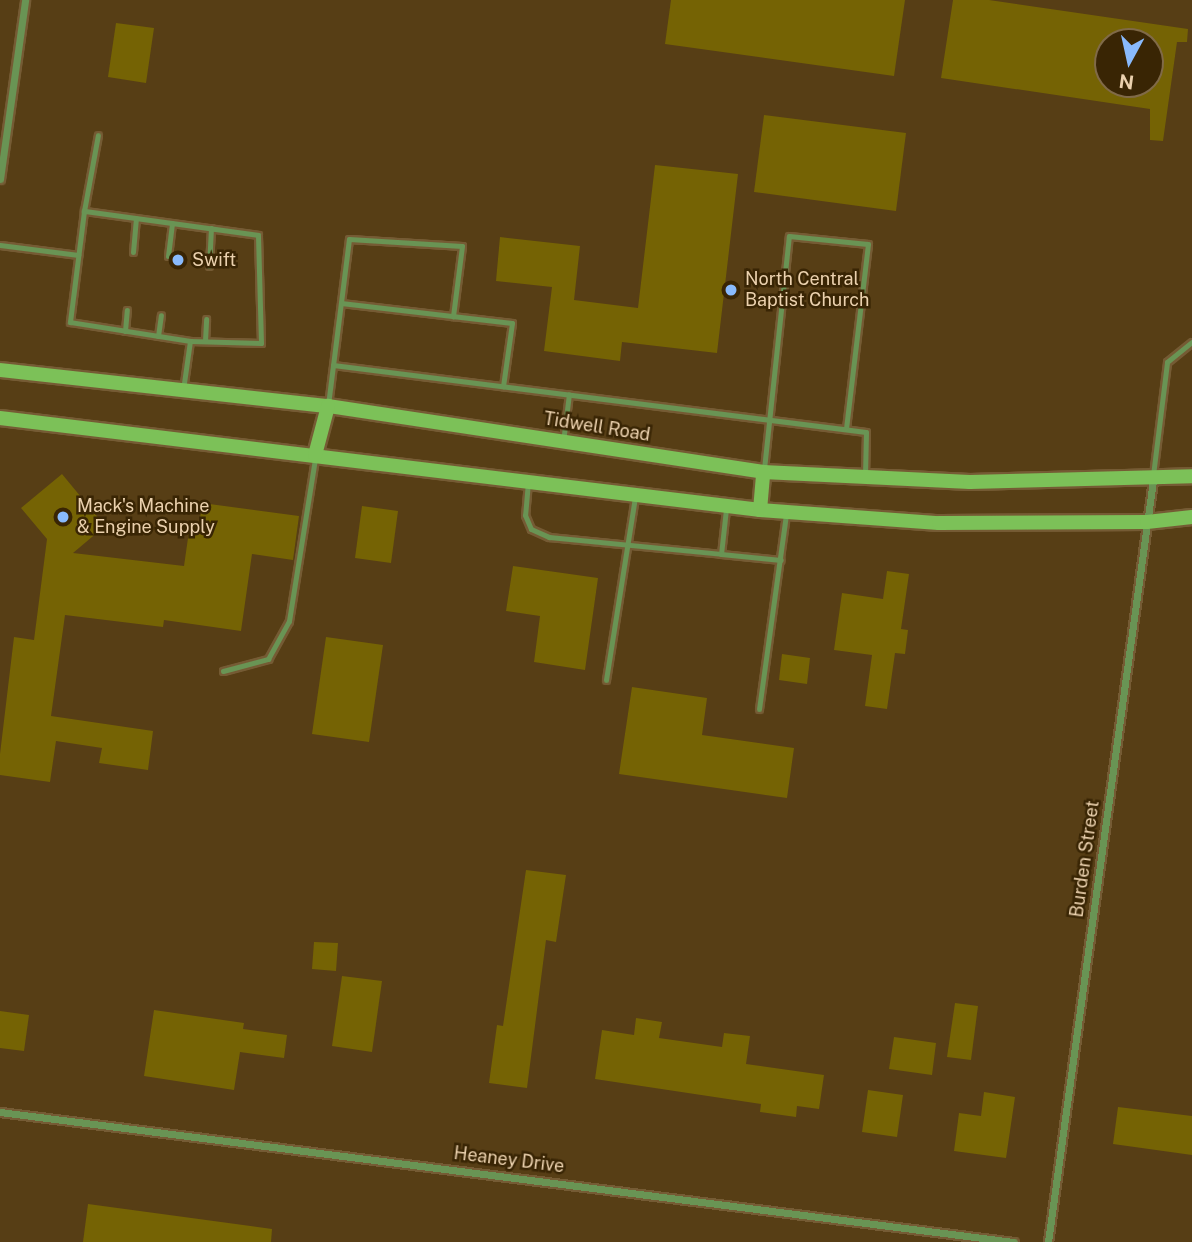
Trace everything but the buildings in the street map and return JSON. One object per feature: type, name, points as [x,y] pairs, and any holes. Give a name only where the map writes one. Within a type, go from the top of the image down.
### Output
[{"type":"main road","name":"Tidwell Road","points":[[0,370],[328,406],[763,472],[970,482],[1153,480],[1192,476]]},
{"type":"main road","points":[[315,455],[328,406]]},
{"type":"main road","points":[[0,418],[760,510],[939,523],[1147,522],[1192,517]]},
{"type":"main road","points":[[760,510],[763,472]]},
{"type":"street","points":[[0,179],[24,0]]},
{"type":"street","name":"Burden Street","points":[[1048,1242],[1153,480]]},
{"type":"street","name":"Heaney Drive","points":[[0,1112],[1014,1242]]},
{"type":"lane","points":[[84,211],[258,235],[261,343],[190,341],[70,322],[84,211],[98,135]]},
{"type":"lane","points":[[132,252],[136,218]]},
{"type":"lane","points":[[168,256],[172,223]]},
{"type":"lane","points":[[209,266],[211,228]]},
{"type":"lane","points":[[763,472],[766,419],[789,236],[868,244],[846,429]]},
{"type":"lane","points":[[328,406],[349,239],[462,246],[453,316]]},
{"type":"lane","points":[[0,245],[78,255]]},
{"type":"lane","points":[[341,303],[512,323],[503,386]]},
{"type":"lane","points":[[125,331],[127,310]]},
{"type":"lane","points":[[158,336],[161,315]]},
{"type":"lane","points":[[205,341],[206,319]]},
{"type":"lane","points":[[183,390],[190,341]]},
{"type":"lane","points":[[1153,480],[1167,362],[1192,342]]},
{"type":"lane","points":[[333,365],[866,432],[865,476]]},
{"type":"lane","points":[[563,442],[569,394]]},
{"type":"lane","points":[[223,671],[268,659],[289,621],[315,455]]},
{"type":"lane","points":[[528,481],[525,515],[531,529],[549,537],[781,560]]},
{"type":"lane","points":[[606,680],[635,495]]},
{"type":"lane","points":[[722,554],[726,506]]},
{"type":"lane","points":[[759,709],[787,512]]},
{"type":"place","name":"Swift","points":[[178,260]]},
{"type":"place","name":"North Central Baptist Church","points":[[731,290]]},
{"type":"place","name":"Mack's Machine & Engine Supply","points":[[63,517]]}]
